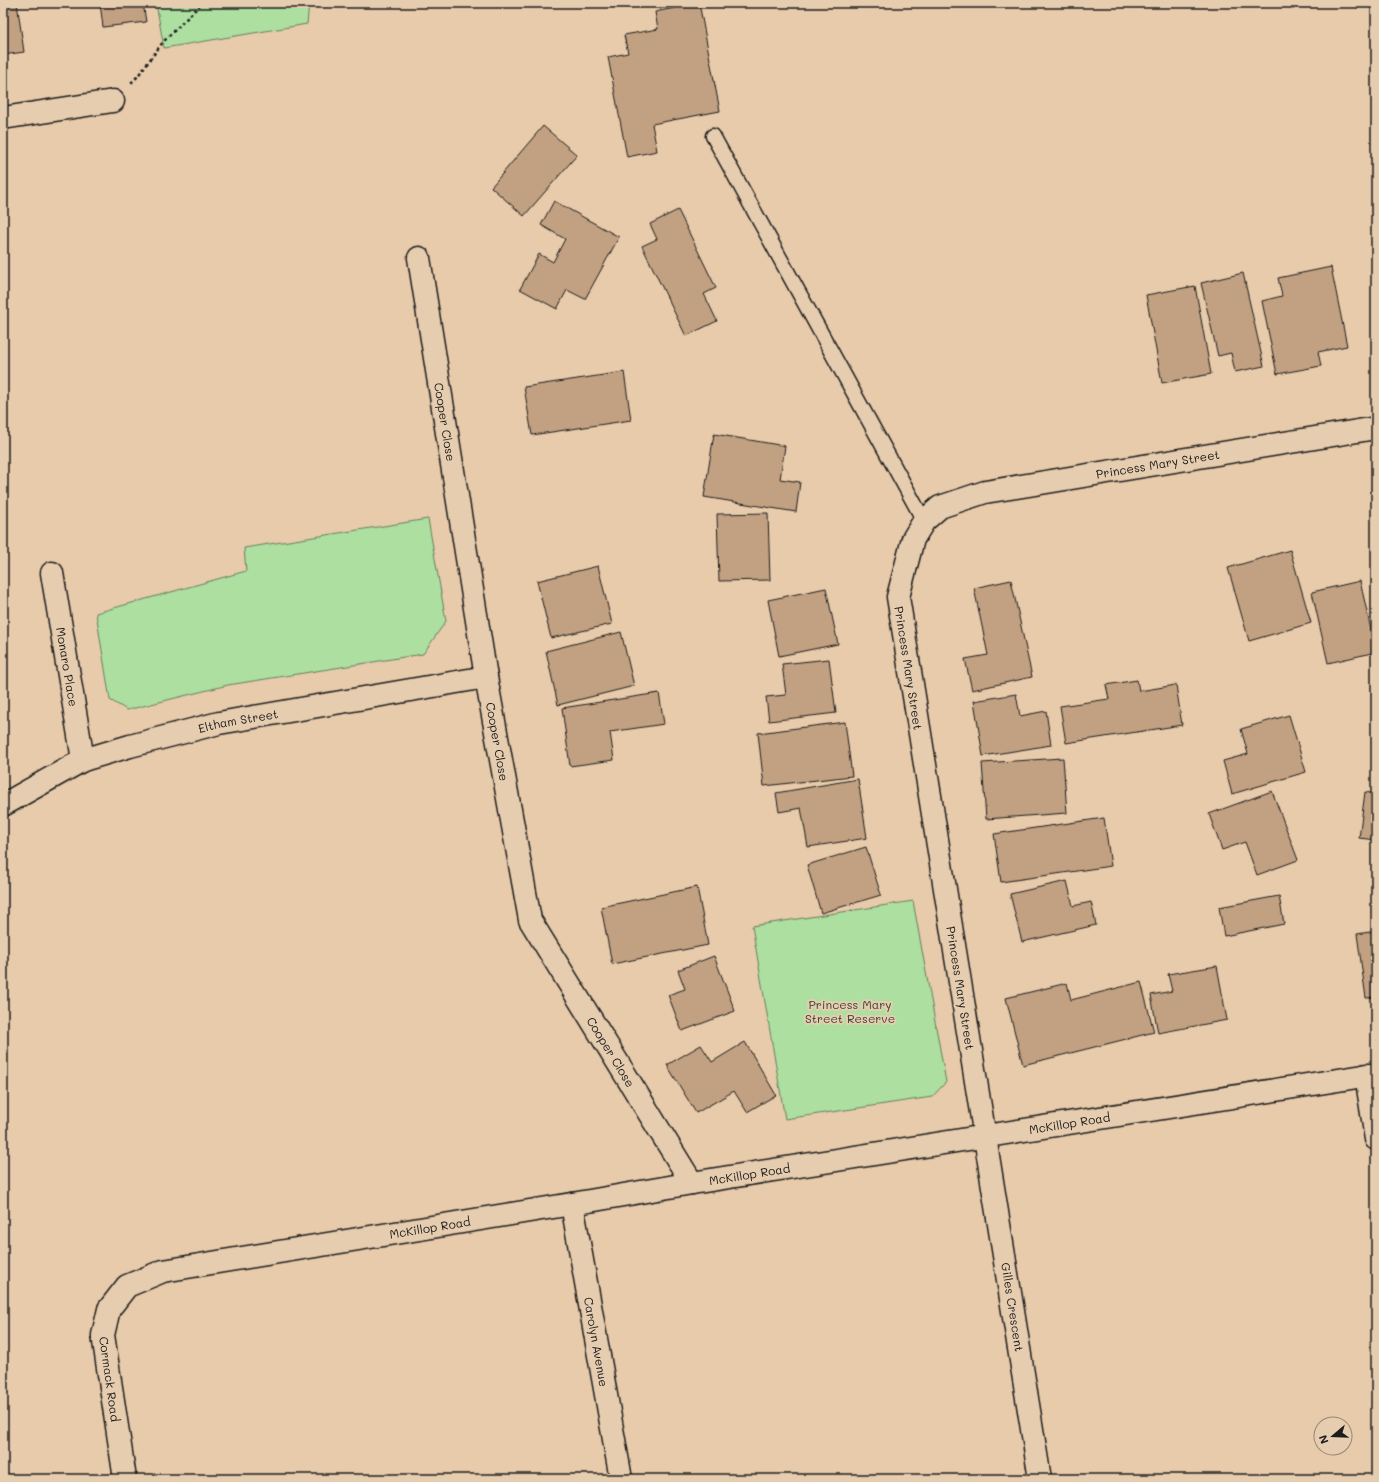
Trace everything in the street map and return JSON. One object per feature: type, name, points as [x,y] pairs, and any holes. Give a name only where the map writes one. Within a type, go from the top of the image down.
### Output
[{"type":"street","points":[[3,118],[113,101]]},
{"type":"street","name":"Cooper Close","points":[[419,258],[486,677],[530,920],[692,1183]]},
{"type":"street","name":"Princess Mary Street","points":[[985,1135],[898,597],[913,539],[924,521],[940,507],[985,492],[1376,428]]},
{"type":"street","name":"Monaro Place","points":[[52,572],[82,760]]},
{"type":"street","name":"Eltham Street","points":[[3,805],[82,760],[130,746],[219,723],[486,677]]},
{"type":"street","points":[[1371,1074],[1376,1139]]},
{"type":"street","name":"McKillop Road","points":[[127,1286],[163,1271],[985,1135],[1371,1074]]},
{"type":"street","name":"Gilles Crescent","points":[[985,1135],[1040,1479]]},
{"type":"street","name":"Carolyn Avenue","points":[[572,1204],[621,1479]]},
{"type":"street","name":"Cormack Road","points":[[125,1479],[103,1335],[109,1309],[127,1286]]},
{"type":"lane","points":[[713,136],[924,521]]},
{"type":"path","points":[[113,101],[137,77],[163,42],[202,3]]},
{"type":"green space","points":[[156,3],[309,3],[307,24],[164,48]]},
{"type":"green space","points":[[428,519],[446,621],[423,654],[228,685],[127,710],[110,700],[96,613],[246,571],[244,548]]},
{"type":"green space","name":"Princess Mary Street Reserve","points":[[913,901],[946,1082],[932,1097],[785,1119],[752,926]]},
{"type":"building","points":[[3,3],[17,3],[24,52],[3,55],[3,19],[5,18]]},
{"type":"building","points":[[100,3],[143,3],[146,22],[103,27]]},
{"type":"building","points":[[699,3],[720,111],[652,124],[657,151],[627,157],[608,57],[628,53],[624,35],[658,29],[655,12]]},
{"type":"building","points":[[543,126],[577,155],[524,216],[491,187]]},
{"type":"building","points":[[554,201],[619,237],[585,299],[567,290],[557,309],[520,289],[539,254],[553,262],[565,239],[541,225]]},
{"type":"building","points":[[678,210],[716,288],[704,294],[717,321],[686,336],[642,246],[657,239],[650,224]]},
{"type":"building","points":[[1331,267],[1347,346],[1318,352],[1321,366],[1277,374],[1262,301],[1282,296],[1278,278]]},
{"type":"building","points":[[1243,273],[1264,366],[1235,372],[1231,353],[1218,356],[1201,283]]},
{"type":"building","points":[[1195,286],[1211,374],[1162,383],[1146,295]]},
{"type":"building","points":[[624,372],[631,420],[532,435],[524,387]]},
{"type":"building","points":[[714,434],[785,446],[780,479],[800,482],[796,512],[704,497]]},
{"type":"building","points":[[768,513],[770,580],[719,581],[717,514]]},
{"type":"building","points":[[1290,550],[1311,623],[1249,641],[1228,568]]},
{"type":"building","points":[[598,566],[612,624],[551,638],[537,581]]},
{"type":"building","points":[[1011,580],[1032,677],[972,690],[965,659],[988,655],[974,588]]},
{"type":"building","points":[[1360,581],[1376,652],[1328,663],[1312,592]]},
{"type":"building","points":[[826,588],[838,644],[779,656],[768,600]]},
{"type":"building","points":[[621,632],[634,686],[558,705],[546,651]]},
{"type":"building","points":[[829,659],[836,713],[769,721],[766,697],[786,695],[782,664]]},
{"type":"building","points":[[1137,680],[1139,691],[1176,685],[1182,725],[1066,743],[1060,706],[1109,699],[1106,685]]},
{"type":"building","points":[[659,693],[664,724],[610,732],[614,760],[570,766],[562,708]]},
{"type":"building","points":[[1016,694],[1020,716],[1046,711],[1051,745],[983,756],[974,701]]},
{"type":"building","points":[[1289,715],[1306,772],[1232,794],[1223,761],[1248,754],[1241,729]]},
{"type":"building","points":[[845,722],[852,776],[764,786],[758,733]]},
{"type":"building","points":[[1063,758],[1067,813],[986,819],[982,763]]},
{"type":"building","points":[[858,779],[867,838],[808,847],[801,808],[779,812],[776,793]]},
{"type":"building","points":[[1272,791],[1298,860],[1257,875],[1245,842],[1222,850],[1209,814]]},
{"type":"building","points":[[1365,792],[1376,794],[1376,840],[1359,838]]},
{"type":"building","points":[[1104,818],[1111,866],[1001,882],[994,834]]},
{"type":"building","points":[[866,847],[881,895],[821,913],[807,865]]},
{"type":"building","points":[[1067,881],[1073,906],[1091,902],[1096,925],[1022,942],[1010,894]]},
{"type":"building","points":[[697,887],[708,945],[612,964],[601,907]]},
{"type":"building","points":[[1279,896],[1284,924],[1224,936],[1219,907]]},
{"type":"building","points":[[1376,931],[1376,997],[1366,998],[1357,934]]},
{"type":"building","points":[[714,956],[735,1011],[682,1031],[668,995],[685,989],[678,970]]},
{"type":"building","points":[[1217,966],[1227,1020],[1158,1033],[1151,995],[1172,991],[1168,974]]},
{"type":"building","points":[[1141,982],[1154,1032],[1023,1065],[1006,998],[1067,983],[1071,1000]]},
{"type":"building","points":[[745,1042],[776,1095],[747,1112],[734,1091],[696,1113],[667,1065],[701,1045],[712,1062]]}]
